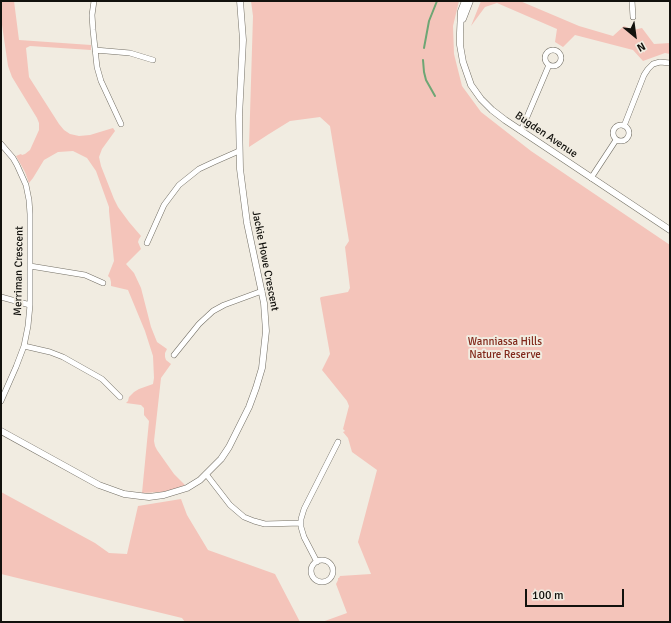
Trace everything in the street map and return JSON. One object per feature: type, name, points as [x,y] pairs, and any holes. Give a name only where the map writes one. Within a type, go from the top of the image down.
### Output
[{"type":"street","points":[[94,1],[92,22],[97,68],[101,81],[121,124]]},
{"type":"street","name":"Jackie Howe Crescent","points":[[1,431],[99,485],[124,494],[140,496],[164,495],[187,488],[200,480],[221,459],[229,447],[249,407],[256,388],[262,368],[266,331],[266,318],[262,292],[246,217],[240,169],[239,116],[243,40],[240,1]]},
{"type":"street","name":"Bugden Avenue","points":[[465,1],[462,11],[460,33],[462,62],[471,85],[481,98],[492,110],[521,131],[670,230]]},
{"type":"street","name":"Bugden Avenue","points":[[461,22],[470,1]]},
{"type":"street","points":[[632,1],[633,17]]},
{"type":"street","points":[[95,50],[130,53],[153,60]]},
{"type":"street","points":[[624,126],[644,75],[648,69],[653,64],[660,62],[670,63]]},
{"type":"street","points":[[521,131],[549,65]]},
{"type":"street","points":[[618,126],[624,126],[629,130],[629,137],[623,142],[616,140],[613,135],[614,130],[618,126]]},
{"type":"street","points":[[592,178],[616,140]]},
{"type":"street","name":"Merriman Crescent","points":[[1,144],[13,158],[26,185],[30,200],[30,305],[28,326],[24,346],[1,401]]},
{"type":"street","points":[[147,242],[164,206],[179,185],[199,169],[239,151]]},
{"type":"street","points":[[30,266],[85,275],[103,283]]},
{"type":"street","points":[[174,355],[199,324],[213,311],[224,305],[262,292]]},
{"type":"street","points":[[1,297],[30,305]]},
{"type":"street","points":[[24,346],[50,352],[63,357],[102,379],[120,397]]},
{"type":"street","points":[[317,562],[304,537],[300,523],[304,509],[338,442]]},
{"type":"street","points":[[206,474],[230,505],[254,522],[265,524],[300,523]]},
{"type":"street","points":[[325,561],[329,563],[333,569],[332,577],[326,582],[318,581],[313,576],[312,568],[317,562],[325,561]]},
{"type":"green space","points":[[1,1],[14,1],[19,40],[91,45],[91,50],[30,46],[26,48],[29,77],[59,124],[70,134],[79,136],[90,135],[113,128],[115,131],[102,149],[99,157],[101,166],[118,207],[141,236],[138,242],[141,249],[126,264],[134,273],[141,288],[151,327],[157,342],[167,349],[165,357],[171,364],[161,378],[154,441],[157,450],[174,474],[185,485],[175,489],[162,492],[142,493],[149,421],[144,415],[144,408],[141,405],[126,403],[134,392],[153,384],[153,356],[145,331],[128,290],[111,286],[110,278],[108,276],[114,261],[109,207],[96,171],[87,158],[73,151],[58,152],[44,160],[29,183],[16,156],[25,154],[30,150],[39,130],[39,123],[12,77],[8,66],[1,18]]},
{"type":"green space","name":"Wanniassa Hills Nature Reserve","points":[[251,1],[459,1],[453,26],[454,54],[462,86],[481,112],[531,151],[670,245],[670,622],[322,622],[347,613],[336,584],[340,576],[371,574],[358,542],[377,470],[352,452],[348,438],[343,432],[345,431],[343,429],[349,406],[347,401],[322,370],[330,354],[320,298],[348,292],[350,288],[345,247],[349,241],[330,126],[320,117],[290,121],[249,147],[253,16]]},
{"type":"green space","points":[[481,1],[520,1],[579,26],[613,36],[624,26],[633,30],[642,28],[654,44],[670,43],[670,54],[665,53],[643,61],[633,50],[575,35],[563,47],[555,42],[557,29],[497,3],[485,7],[471,26]]},
{"type":"green space","points":[[1,492],[95,543],[109,553],[127,554],[138,506],[181,499],[187,515],[208,550],[275,574],[300,622],[185,622],[182,618],[1,574]]},
{"type":"waterway","points":[[424,48],[429,21],[437,1]]},
{"type":"waterway","points":[[423,60],[426,80],[435,96]]}]
